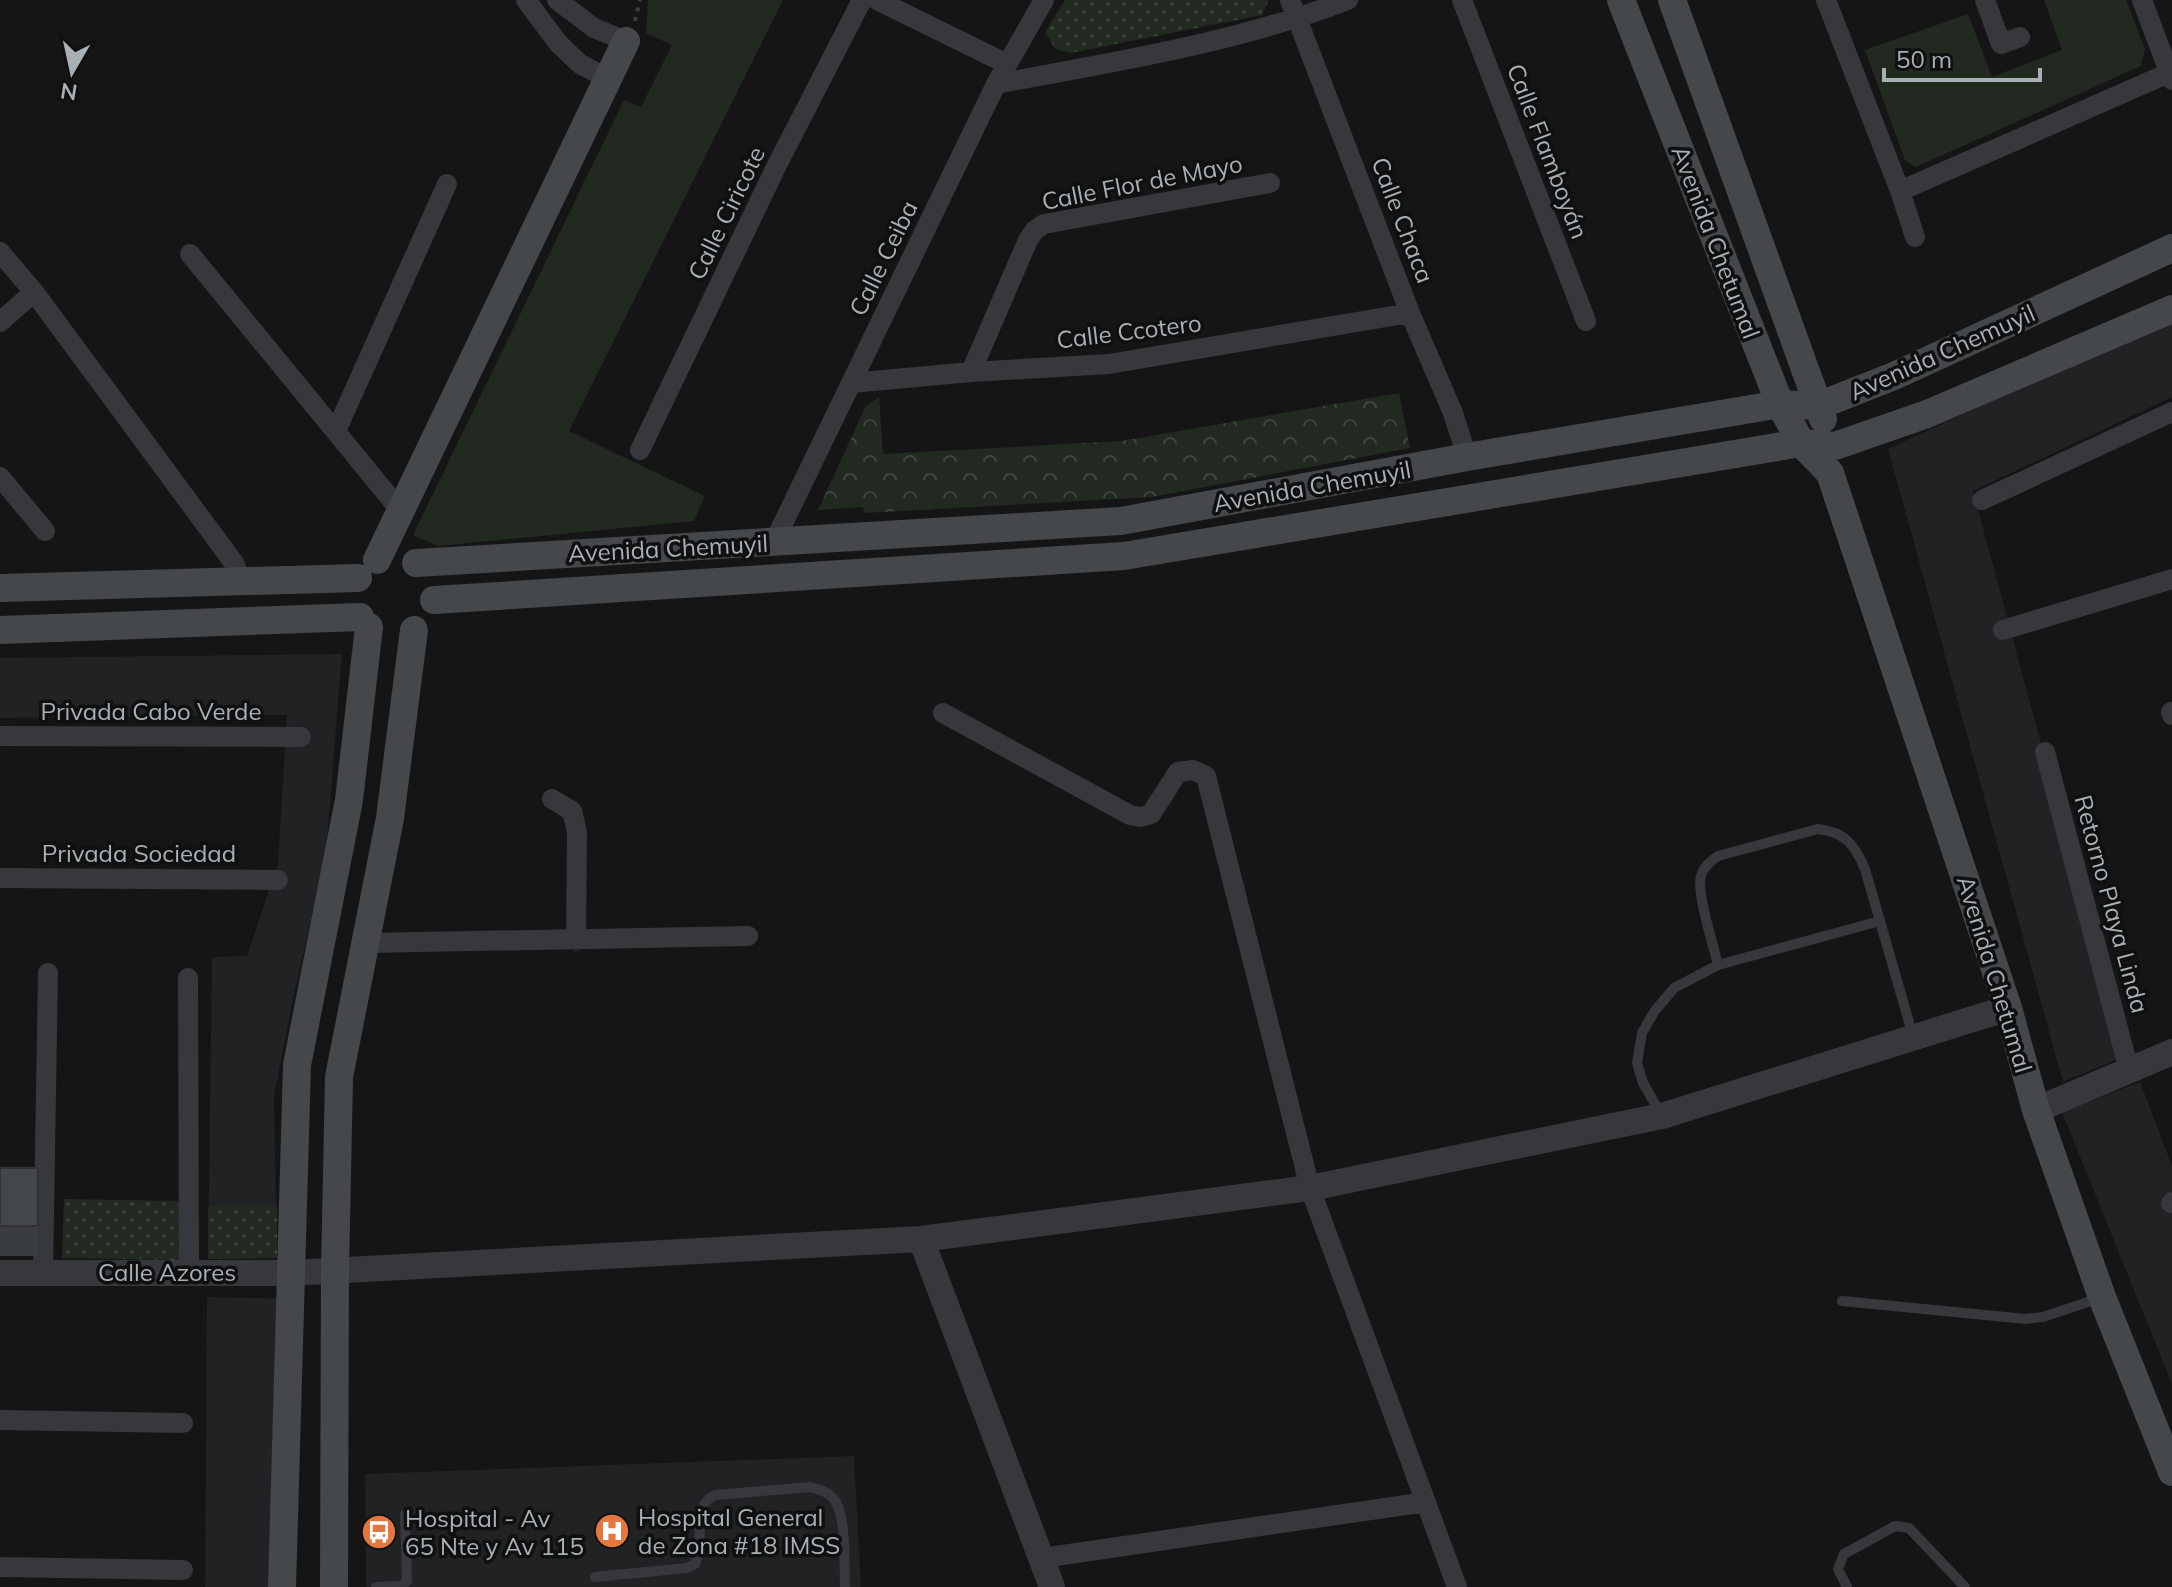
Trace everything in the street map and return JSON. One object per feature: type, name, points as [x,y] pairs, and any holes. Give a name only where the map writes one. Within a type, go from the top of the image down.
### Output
[{"type":"main road","name":"Avenida Chetumal","points":[[1621,0],[1780,404],[1801,443],[1832,460]]},
{"type":"main road","name":"Avenida Chetumal","points":[[1672,0],[1818,406],[1832,460],[2008,1008],[2036,1110],[2102,1297],[2172,1472]]},
{"type":"main road","points":[[282,1587],[297,1065],[349,800],[365,622],[355,604],[355,591],[400,510],[626,41]]},
{"type":"main road","name":"Avenida Chemuyil","points":[[416,563],[1121,521],[1467,457],[1780,404],[1818,406],[1894,376],[2172,248]]},
{"type":"main road","name":"Avenida Chemuyil","points":[[1832,460],[1927,414],[2172,309]]},
{"type":"main road","name":"Avenida Chemuyil","points":[[434,600],[1124,556],[1801,443]]},
{"type":"main road","points":[[0,588],[242,582],[368,569],[391,557],[416,563],[430,579],[434,600],[423,623],[414,630],[391,635],[365,622],[0,630]]},
{"type":"main road","points":[[334,1587],[339,1077],[390,818],[414,630]]},
{"type":"street","points":[[526,0],[558,43],[580,64],[609,79]]},
{"type":"street","points":[[557,0],[594,28],[626,41]]},
{"type":"street","name":"Calle Ciricote","points":[[640,450],[777,165],[862,0]]},
{"type":"street","points":[[877,0],[1007,64]]},
{"type":"street","name":"Calle Ceiba","points":[[774,542],[996,84],[1044,0]]},
{"type":"street","points":[[996,84],[1146,56],[1294,10],[1348,0]]},
{"type":"street","name":"Calle Flamboyán","points":[[1462,0],[1586,321]]},
{"type":"street","points":[[1826,0],[1915,237]]},
{"type":"street","points":[[1985,0],[2001,44],[2020,37]]},
{"type":"street","points":[[1900,191],[2170,76],[2142,0]]},
{"type":"street","name":"Calle Chaca","points":[[1294,10],[1410,313],[1453,413],[1467,457]]},
{"type":"street","name":"Calle Flor de Mayo","points":[[971,372],[1028,240],[1044,224],[1270,183]]},
{"type":"street","points":[[336,431],[447,184]]},
{"type":"street","points":[[0,252],[34,292],[234,563],[242,582]]},
{"type":"street","points":[[190,254],[400,510]]},
{"type":"street","points":[[0,322],[34,292]]},
{"type":"street","name":"Calle Ccotero","points":[[851,383],[1109,364],[1410,313]]},
{"type":"street","points":[[1982,500],[2172,412]]},
{"type":"street","points":[[0,477],[45,531]]},
{"type":"street","points":[[1121,521],[1124,556]]},
{"type":"street","points":[[2003,630],[2172,579]]},
{"type":"street","points":[[943,713],[1130,815],[1141,817],[1151,814],[1178,772],[1193,770],[1206,776],[1310,1188],[1457,1587]]},
{"type":"street","name":"Privada Cabo Verde","points":[[0,736],[301,737]]},
{"type":"street","name":"Retorno Playa Linda","points":[[2045,752],[2129,1070]]},
{"type":"street","points":[[552,799],[572,811],[577,832],[576,941]]},
{"type":"street","name":"Privada Sociedad","points":[[0,878],[278,880]]},
{"type":"street","points":[[366,943],[748,936]]},
{"type":"street","points":[[43,1272],[48,973]]},
{"type":"street","points":[[188,978],[189,1272]]},
{"type":"street","name":"Calle Azores","points":[[0,1273],[290,1273],[921,1239],[1310,1188],[1662,1116],[2008,1008]]},
{"type":"street","points":[[2036,1110],[2172,1052]]},
{"type":"street","points":[[921,1239],[1052,1587]]},
{"type":"street","points":[[0,1420],[183,1423]]},
{"type":"street","points":[[1042,1558],[1426,1502]]},
{"type":"street","points":[[0,1567],[183,1570]]},
{"type":"lane","points":[[1718,965],[1700,891],[1701,875],[1708,864],[1718,856],[1732,852],[1818,829],[1831,830],[1855,847],[1865,869],[1913,1038]]},
{"type":"lane","points":[[1662,1116],[1643,1083],[1637,1063],[1642,1033],[1674,988],[1718,965],[1880,921]]},
{"type":"lane","points":[[1842,1301],[2026,1319],[2043,1317],[2102,1297]]},
{"type":"lane","points":[[595,1577],[687,1568],[695,1564],[701,1547],[701,1510],[707,1498],[810,1487],[824,1490],[835,1500],[841,1513],[845,1587]]},
{"type":"lane","points":[[376,1587],[400,1586],[407,1581],[405,1514]]},
{"type":"lane","points":[[1847,1587],[1838,1569],[1844,1554],[1895,1526],[1902,1526],[1909,1528],[1965,1587]]},
{"type":"shaded area","points":[[2172,317],[2172,397],[1973,491],[2125,1056],[2063,1082],[1888,449]]},
{"type":"shaded area","points":[[342,654],[326,853],[274,1096],[277,1258],[208,1259],[212,957],[247,956],[278,863],[287,715],[0,718],[0,658]]},
{"type":"shaded area","points":[[2140,1082],[2172,1166],[2172,1384],[2062,1112]]},
{"type":"shaded area","points":[[207,1297],[294,1299],[285,1587],[205,1587]]},
{"type":"shaded area","name":"Hospital General de Zona #18 IMSS","points":[[854,1456],[861,1587],[366,1587],[365,1474]]},
{"type":"green space","points":[[648,0],[783,0],[569,431],[705,496],[694,521],[438,546],[413,535],[624,100],[641,107],[672,45],[646,33]]},
{"type":"green space","points":[[1065,0],[1268,2],[1262,15],[1071,53],[1055,49],[1045,32]]},
{"type":"green space","points":[[2044,0],[2126,0],[2145,49],[2141,66],[1916,167],[1905,160],[1865,50],[1968,14],[1992,77],[2062,50]]},
{"type":"green space","points":[[1399,393],[1410,448],[1152,497],[864,513],[863,507],[818,510],[866,406],[879,397],[883,454],[1121,441]]},
{"type":"green space","points":[[64,1199],[180,1201],[179,1260],[62,1258]]},
{"type":"green space","points":[[208,1206],[277,1206],[277,1258],[208,1259]]},
{"type":"building","points":[[0,1168],[38,1168],[38,1226],[0,1226]]},
{"type":"place","name":"Hospital General de Zona #18 IMSS","points":[[612,1531]]},
{"type":"place","name":"Hospital - Av 65 Nte y Av 115","points":[[379,1532]]}]
